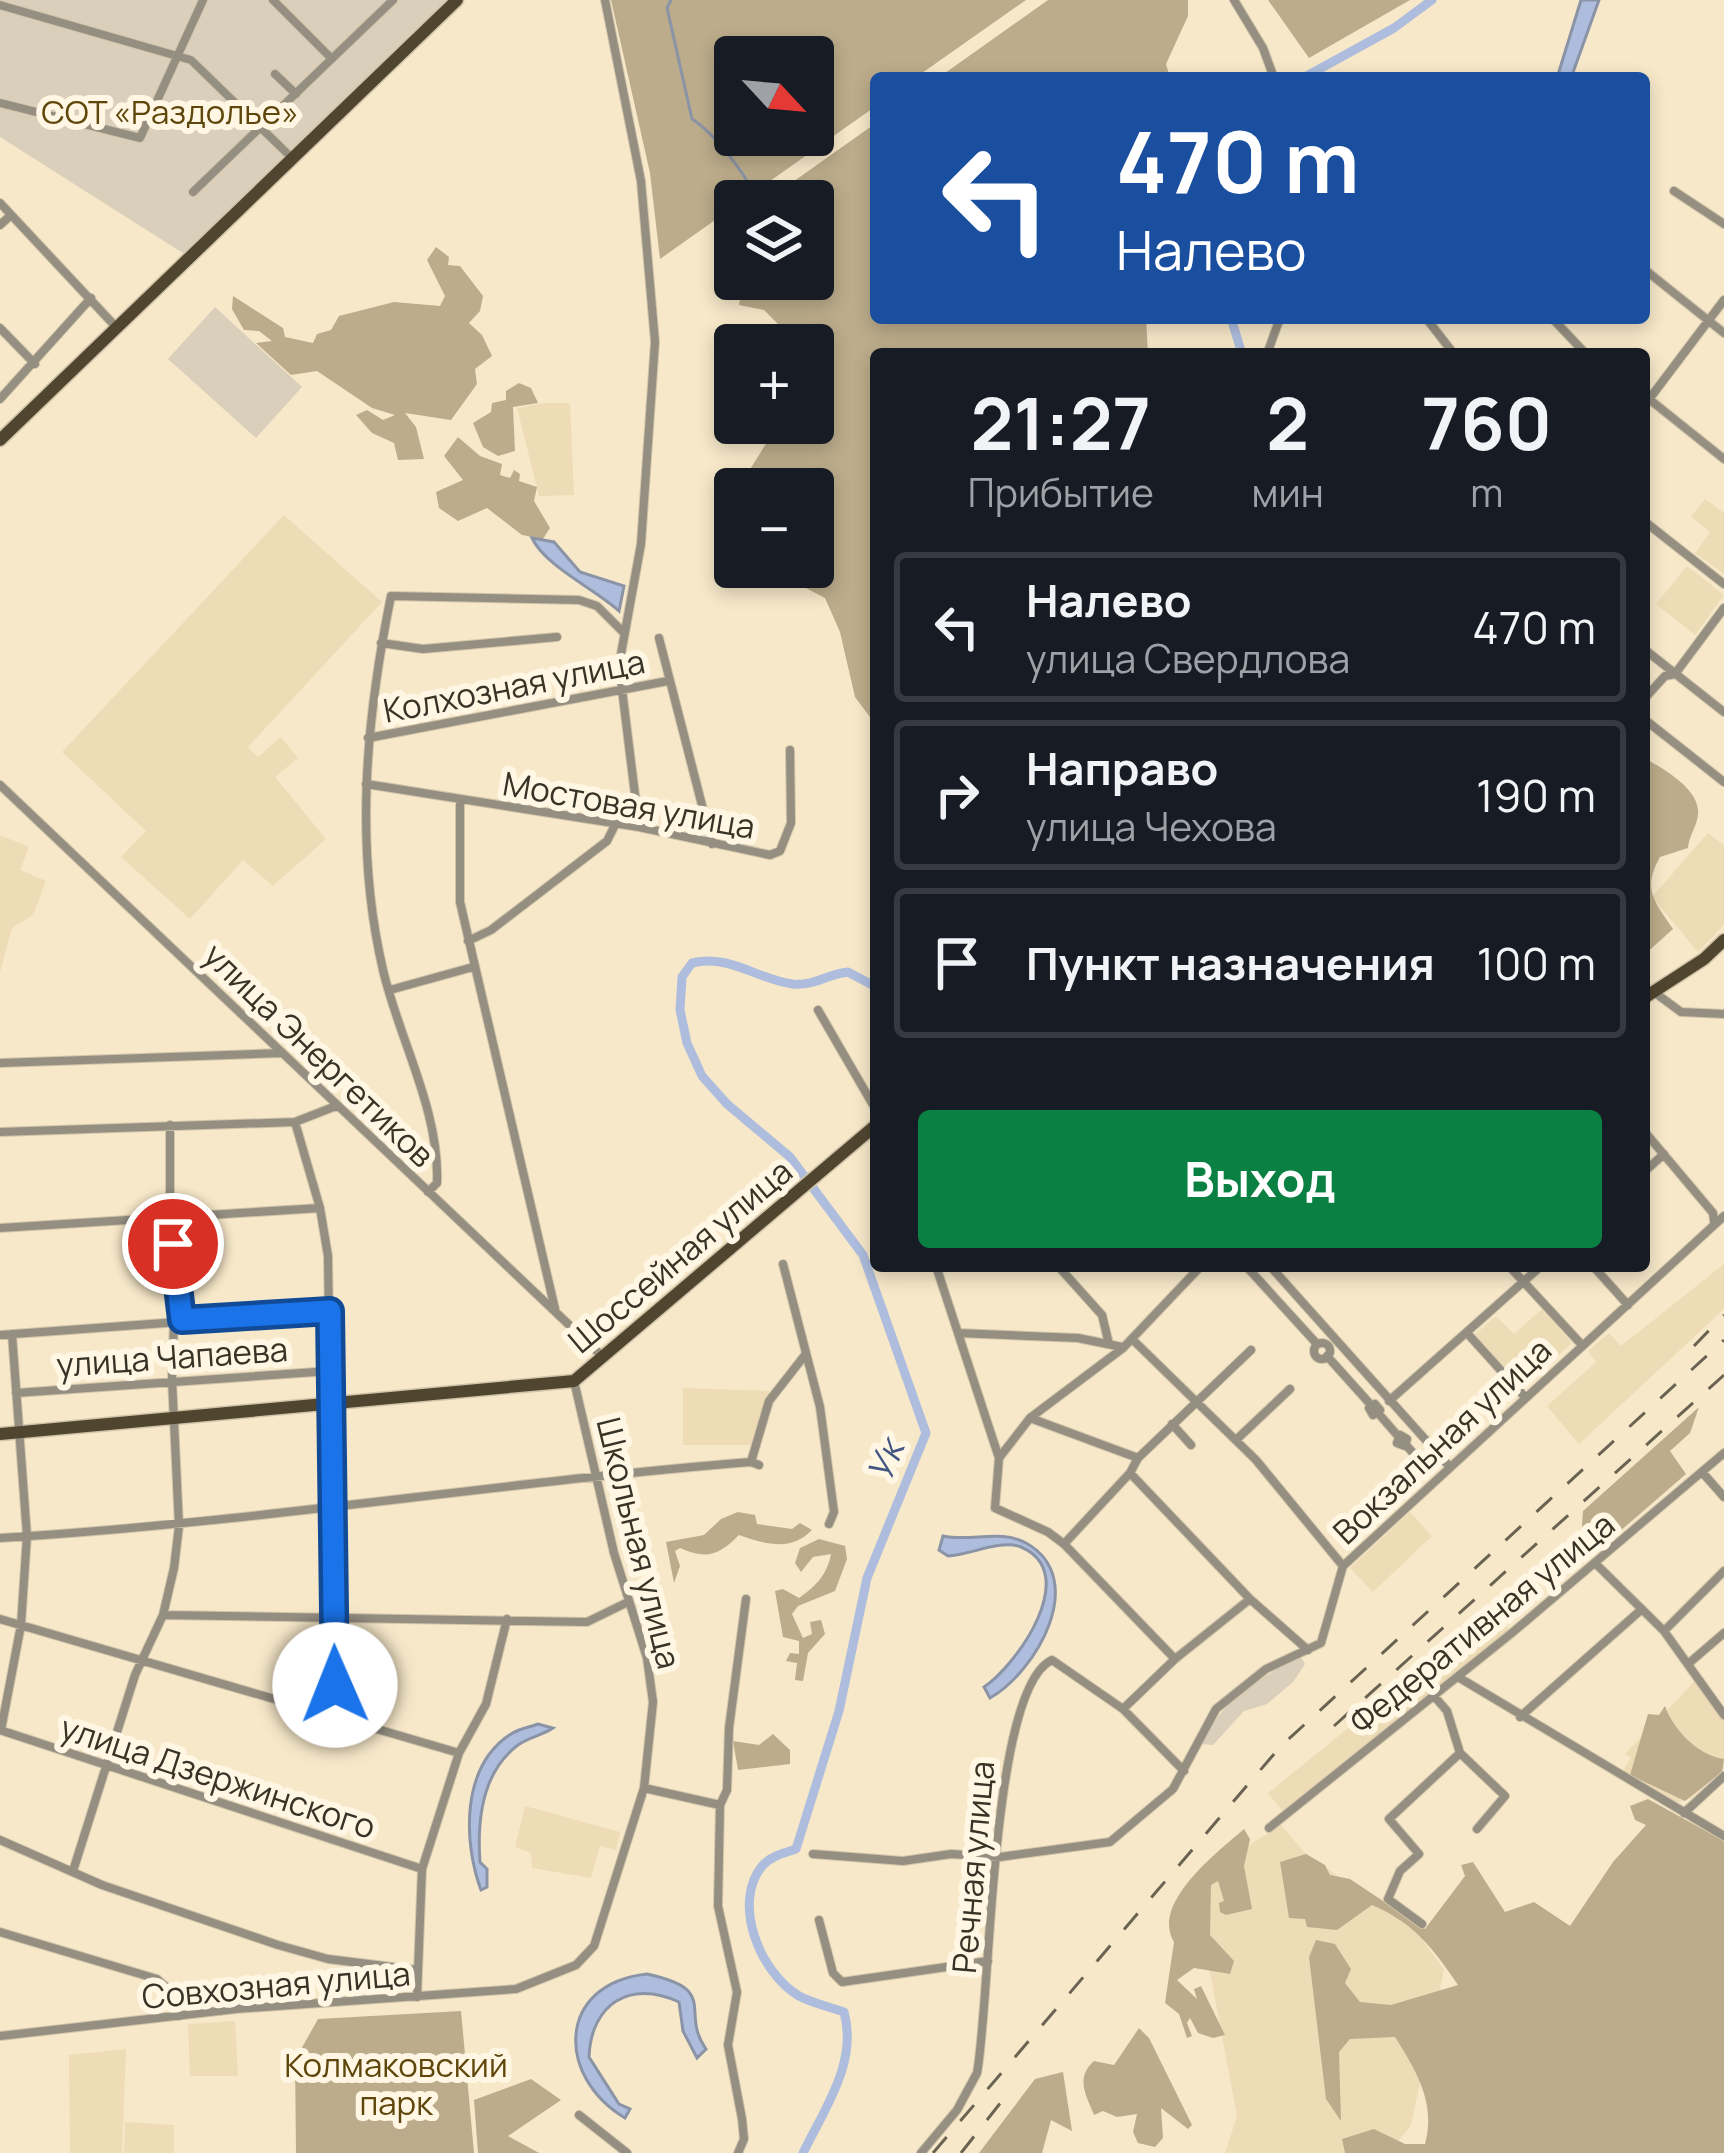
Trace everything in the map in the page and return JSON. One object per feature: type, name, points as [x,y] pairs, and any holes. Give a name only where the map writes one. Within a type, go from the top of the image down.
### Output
[{"type":"main road","points":[[0,440],[457,0]]},
{"type":"main road","points":[[1650,994],[1724,940]]},
{"type":"main road","name":"Шоссейная улица","points":[[0,1434],[574,1381],[870,1130]]},
{"type":"street","points":[[0,103],[140,139],[203,0]]},
{"type":"street","points":[[272,0],[331,59]]},
{"type":"street","points":[[193,192],[393,0]]},
{"type":"street","points":[[604,0],[641,181],[655,342],[644,518],[622,632],[620,687],[639,827]]},
{"type":"street","points":[[1234,0],[1272,72]]},
{"type":"street","points":[[0,4],[180,56],[202,69],[293,159]]},
{"type":"street","points":[[275,74],[296,94]]},
{"type":"street","points":[[1674,191],[1724,224]]},
{"type":"street","points":[[0,203],[117,328]]},
{"type":"street","points":[[0,225],[11,214]]},
{"type":"street","points":[[1650,273],[1724,334]]},
{"type":"street","points":[[0,399],[92,298]]},
{"type":"street","points":[[1650,395],[1724,300]]},
{"type":"street","points":[[1431,324],[1449,348]]},
{"type":"street","points":[[1558,324],[1580,348]]},
{"type":"street","points":[[0,328],[35,364]]},
{"type":"street","points":[[1650,403],[1724,459]]},
{"type":"street","points":[[1650,526],[1724,584]]},
{"type":"street","points":[[428,1192],[436,1183],[435,1146],[390,990],[372,901],[368,738],[391,596],[579,600],[597,606],[622,632]]},
{"type":"street","points":[[1650,692],[1665,676],[1676,674],[1724,608]]},
{"type":"street","points":[[381,643],[423,649],[557,637]]},
{"type":"street","points":[[658,638],[712,844]]},
{"type":"street","points":[[1650,654],[1724,712]]},
{"type":"street","name":"Колхозная улица","points":[[368,738],[668,680]]},
{"type":"street","points":[[1650,724],[1724,782]]},
{"type":"street","name":"Мостовая улица","points":[[366,784],[639,827],[770,855],[780,851],[790,823],[790,750]]},
{"type":"street","name":"улица Энергетиков","points":[[0,784],[605,1359]]},
{"type":"street","points":[[460,800],[457,872],[468,941],[556,1312]]},
{"type":"street","points":[[468,941],[491,930],[607,841],[615,825]]},
{"type":"street","points":[[390,990],[473,967]]},
{"type":"street","points":[[1650,996],[1681,1012],[1724,1013]]},
{"type":"street","points":[[818,1010],[870,1100]]},
{"type":"street","points":[[0,1063],[283,1053]]},
{"type":"street","points":[[0,1132],[296,1123],[337,1106]]},
{"type":"street","points":[[296,1123],[320,1208],[330,1311],[335,1717]]},
{"type":"street","points":[[73,1870],[82,1829],[163,1615],[178,1526],[172,1379],[178,1321],[170,1218],[170,1125]]},
{"type":"street","points":[[1650,1138],[1713,1213],[1714,1222]]},
{"type":"street","points":[[1650,1167],[1664,1154]]},
{"type":"street","points":[[0,1228],[320,1208]]},
{"type":"street","name":"Вокзальная улица","points":[[1309,1650],[1326,1636],[1342,1566],[1724,1216]]},
{"type":"street","points":[[783,1264],[820,1408],[834,1512],[829,1524]]},
{"type":"street","points":[[938,1272],[999,1458],[995,1508],[1064,1544],[1174,1659]]},
{"type":"street","points":[[1063,1272],[1102,1315],[1109,1344]]},
{"type":"street","points":[[999,1458],[1030,1418],[1123,1348],[1195,1272]]},
{"type":"street","points":[[1251,1272],[1317,1344],[1327,1344],[1328,1356],[1422,1463]]},
{"type":"street","points":[[1275,1272],[1449,1466]]},
{"type":"street","points":[[1514,1272],[1581,1345]]},
{"type":"street","points":[[1390,1401],[1534,1272]]},
{"type":"street","points":[[1598,1272],[1628,1305]]},
{"type":"street","points":[[0,1335],[330,1311]]},
{"type":"street","points":[[957,1333],[1123,1348]]},
{"type":"street","points":[[1467,1333],[1524,1396]]},
{"type":"street","points":[[1,1730],[21,1625],[28,1536],[12,1334]]},
{"type":"street","points":[[1132,1339],[1236,1440],[1342,1566]]},
{"type":"street","points":[[1064,1544],[1130,1473],[1138,1458],[1251,1349]]},
{"type":"street","points":[[0,1538],[178,1526],[596,1476],[755,1464],[769,1402],[806,1354]]},
{"type":"street","name":"улица Чапаева","points":[[16,1393],[330,1371]]},
{"type":"street","name":"Школьная улица","points":[[554,1976],[594,1946],[644,1788],[653,1702],[646,1658],[574,1381]]},
{"type":"street","points":[[1236,1440],[1290,1389]]},
{"type":"street","points":[[1030,1418],[1138,1458]]},
{"type":"street","points":[[1172,1424],[1191,1444]]},
{"type":"street","name":"Федеративная улица","points":[[1269,1828],[1724,1453]]},
{"type":"street","points":[[1702,1472],[1724,1497]]},
{"type":"street","points":[[813,1854],[903,1861],[951,1854],[1000,1857],[1110,1842],[1173,1789],[1216,1709],[1266,1669],[1309,1650],[1250,1599],[1130,1473]]},
{"type":"street","points":[[1595,1563],[1664,1631],[1724,1714]]},
{"type":"street","points":[[1664,1631],[1724,1571]]},
{"type":"street","points":[[738,2153],[744,2139],[728,2045],[737,1992],[718,1906],[720,1805],[727,1790],[728,1728],[746,1599]]},
{"type":"street","points":[[1184,1771],[1123,1709],[1174,1659],[1250,1599]]},
{"type":"street","points":[[163,1615],[587,1622],[628,1602]]},
{"type":"street","points":[[1520,1717],[1642,1609]]},
{"type":"street","points":[[0,1619],[459,1753]]},
{"type":"street","points":[[417,1996],[422,1869],[459,1753],[486,1704],[507,1619]]},
{"type":"street","points":[[1688,1664],[1724,1633]]},
{"type":"street","name":"Речная улица","points":[[921,2153],[969,2091],[983,2042],[1004,1772],[1025,1689],[1052,1660],[1123,1709]]},
{"type":"street","points":[[1458,1676],[1724,1836]]},
{"type":"street","points":[[1434,1696],[1447,1711],[1460,1753],[1505,1796],[1477,1829]]},
{"type":"street","name":"улица Дзержинского","points":[[1,1730],[422,1869]]},
{"type":"street","points":[[1422,1924],[1388,1899],[1400,1871],[1419,1854],[1389,1820],[1460,1753]]},
{"type":"street","points":[[1684,1813],[1724,1776]]},
{"type":"street","points":[[644,1788],[720,1805]]},
{"type":"street","points":[[0,1840],[278,1945],[328,1959],[417,1970]]},
{"type":"street","points":[[819,1920],[832,1972],[842,1982],[988,1961]]},
{"type":"street","points":[[0,1932],[158,1978],[176,1996],[179,2016]]},
{"type":"street","name":"Совхозная улица","points":[[0,2036],[179,2016],[516,1989],[554,1976]]},
{"type":"street","points":[[579,2115],[627,2153]]},
{"type":"shaded area","points":[[570,403],[574,495],[539,496],[517,408]]},
{"type":"shaded area","points":[[1705,499],[1724,513],[1724,574],[1695,553],[1710,532],[1691,517]]},
{"type":"shaded area","points":[[284,515],[382,602],[248,747],[258,757],[281,737],[298,758],[275,777],[326,839],[273,886],[243,860],[190,919],[121,857],[146,831],[62,752]]},
{"type":"shaded area","points":[[1687,566],[1724,595],[1695,635],[1656,604]]},
{"type":"shaded area","points":[[1708,833],[1724,845],[1724,925],[1698,952],[1652,897]]},
{"type":"shaded area","points":[[0,835],[29,847],[20,870],[46,881],[33,915],[12,928],[0,972]]},
{"type":"shaded area","points":[[1724,1264],[1724,1309],[1579,1444],[1547,1406],[1596,1362],[1588,1351],[1609,1333],[1621,1346]]},
{"type":"shaded area","points":[[1542,1309],[1572,1343],[1521,1389],[1473,1336],[1496,1316],[1514,1334]]},
{"type":"shaded area","points":[[683,1388],[770,1391],[755,1445],[683,1445]]},
{"type":"shaded area","points":[[1410,1512],[1432,1536],[1373,1592],[1350,1568]]},
{"type":"shaded area","points":[[1493,1611],[1509,1630],[1284,1813],[1268,1793]]},
{"type":"shaded area","points":[[1695,1681],[1724,1720],[1724,1768],[1692,1798],[1676,1803],[1623,1771],[1631,1758],[1625,1754]]},
{"type":"shaded area","points":[[525,1806],[620,1832],[616,1850],[600,1846],[591,1878],[532,1868],[531,1853],[515,1847]]},
{"type":"shaded area","points":[[1281,1825],[1304,1852],[1419,1934],[1444,1970],[1411,2125],[1389,2153],[1225,2153],[1237,2116],[1193,1881]]},
{"type":"shaded area","points":[[235,2021],[238,2076],[190,2076],[188,2024]]},
{"type":"shaded area","points":[[126,2049],[122,2153],[70,2153],[69,2055]]},
{"type":"shaded area","points":[[125,2122],[174,2125],[174,2153],[124,2153]]},
{"type":"green space","name":"СОТ «Раздолье»","points":[[0,0],[449,0],[186,255],[0,137]]},
{"type":"green space","points":[[611,0],[1026,0],[924,72],[870,72],[870,110],[834,136],[834,36],[714,36],[714,156],[805,156],[772,180],[714,180],[714,221],[660,259],[650,173]]},
{"type":"green space","points":[[1048,0],[1188,0],[1188,16],[1166,64],[1168,72],[946,72]]},
{"type":"green space","points":[[1268,0],[1410,0],[1309,58]]},
{"type":"green space","points":[[870,127],[870,324],[1146,324],[1148,348],[870,348],[870,717],[855,697],[840,632],[825,598],[806,588],[834,588],[834,468],[751,468],[766,444],[834,444],[834,324],[778,324],[764,310],[739,305],[740,300],[834,300],[834,180],[796,180]]},
{"type":"green space","points":[[436,247],[449,257],[448,265],[460,266],[483,296],[480,311],[469,323],[482,335],[492,356],[475,369],[477,384],[451,420],[405,413],[416,427],[424,459],[398,460],[394,443],[372,433],[356,415],[367,410],[383,420],[395,415],[372,408],[317,371],[291,375],[256,343],[272,341],[259,331],[244,330],[232,309],[233,296],[283,328],[285,337],[313,343],[317,334],[331,330],[339,316],[394,302],[440,306],[445,296],[427,260]]},
{"type":"green space","points":[[215,307],[302,387],[256,438],[168,359]]},
{"type":"green space","points":[[519,383],[531,388],[538,403],[513,407],[515,451],[498,456],[483,447],[473,423],[491,412],[492,403],[506,400],[506,391]]},
{"type":"green space","points":[[458,437],[480,456],[502,464],[500,475],[510,478],[514,470],[520,474],[519,481],[537,487],[534,501],[550,528],[543,539],[522,535],[487,508],[458,521],[439,508],[436,492],[463,480],[444,456]]},
{"type":"green space","points":[[1650,761],[1689,791],[1698,810],[1688,848],[1660,857],[1652,878],[1653,894],[1673,929],[1650,950]]},
{"type":"green space","points":[[1699,1407],[1690,1433],[1670,1451],[1686,1474],[1604,1545],[1581,1539],[1583,1511]]},
{"type":"green space","points":[[738,1512],[755,1515],[757,1524],[792,1529],[800,1523],[812,1530],[787,1544],[739,1535],[712,1553],[680,1548],[675,1551],[680,1566],[674,1583],[666,1542],[704,1535],[721,1519]]},
{"type":"green space","points":[[819,1539],[845,1546],[847,1559],[835,1591],[798,1606],[792,1614],[803,1638],[812,1634],[810,1622],[821,1620],[825,1634],[808,1653],[803,1681],[795,1680],[797,1663],[786,1661],[790,1653],[799,1654],[799,1641],[783,1637],[775,1591],[783,1589],[799,1598],[820,1579],[831,1554],[813,1557],[801,1572],[795,1563],[800,1548]]},
{"type":"green space","points":[[1301,1657],[1305,1664],[1293,1682],[1267,1704],[1244,1711],[1213,1745],[1200,1744],[1219,1715],[1243,1692]]},
{"type":"green space","points":[[1665,1706],[1687,1739],[1724,1759],[1722,1772],[1685,1801],[1630,1775],[1648,1714],[1659,1715]]},
{"type":"green space","points":[[773,1734],[790,1750],[790,1764],[738,1770],[733,1741],[759,1745]]},
{"type":"green space","points":[[1648,1799],[1724,1841],[1724,2153],[1345,2153],[1342,2139],[1374,2129],[1405,2144],[1425,2144],[1428,2115],[1417,2075],[1395,2037],[1350,2039],[1339,2052],[1341,2121],[1326,2099],[1309,1957],[1316,1940],[1335,1944],[1351,1969],[1345,1983],[1360,2002],[1391,2005],[1458,1985],[1421,1938],[1372,1905],[1337,1930],[1307,1927],[1305,1919],[1289,1918],[1280,1862],[1306,1854],[1325,1865],[1330,1875],[1350,1879],[1425,1929],[1465,1876],[1461,1865],[1473,1862],[1505,1912],[1534,1902],[1570,1926],[1613,1862],[1646,1825],[1635,1820],[1630,1806]]},
{"type":"green space","points":[[1244,1829],[1250,1839],[1244,1866],[1252,1909],[1220,1912],[1219,1903],[1224,1901],[1218,1881],[1211,1885],[1210,1935],[1234,1961],[1230,1974],[1194,1968],[1177,1980],[1197,1999],[1194,1989],[1201,1986],[1225,2035],[1213,2038],[1198,2033],[1190,2018],[1192,2036],[1187,2038],[1179,2014],[1165,2003],[1174,1942],[1171,1911],[1191,1879]]},
{"type":"green space","name":"Колмаковский парк","points":[[461,2011],[474,2153],[296,2153],[295,2060],[318,2019]]},
{"type":"green space","points":[[1139,2028],[1149,2038],[1192,2125],[1188,2129],[1161,2108],[1163,2138],[1155,2147],[1138,2143],[1133,2132],[1137,2114],[1117,2117],[1103,2111],[1094,2115],[1084,2087],[1088,2067],[1094,2061],[1114,2065]]},
{"type":"green space","points":[[1063,2072],[1072,2131],[1051,2120],[1042,2153],[979,2153],[1035,2079]]},
{"type":"green space","points":[[531,2079],[561,2100],[508,2136],[539,2153],[478,2153],[474,2100]]},
{"type":"water","points":[[1581,0],[1599,0],[1573,72],[1559,72]]},
{"type":"water","points":[[532,538],[554,542],[580,572],[624,586],[619,611],[559,568]]},
{"type":"water","points":[[943,1536],[1016,1539],[1045,1559],[1054,1579],[1055,1601],[1038,1647],[1024,1668],[990,1698],[984,1687],[1026,1640],[1045,1597],[1046,1577],[1038,1560],[1021,1547],[1004,1545],[948,1556],[939,1550]]},
{"type":"water","points":[[538,1724],[553,1728],[518,1745],[489,1783],[480,1830],[480,1862],[487,1869],[487,1887],[481,1890],[469,1828],[475,1785],[495,1748],[514,1732]]},
{"type":"water","points":[[647,1974],[670,1980],[691,1995],[706,2049],[697,2058],[683,2031],[679,2002],[645,1993],[630,1995],[605,2010],[591,2038],[589,2057],[619,2104],[630,2109],[625,2118],[587,2080],[576,2034],[582,2013],[595,1995],[617,1981]]},
{"type":"waterway","points":[[671,0],[667,8],[692,119],[746,180]]},
{"type":"waterway","name":"Ук","points":[[1314,72],[1394,28],[1432,0]]},
{"type":"waterway","name":"Ук","points":[[1233,324],[1240,348]]},
{"type":"waterway","name":"Ук","points":[[803,2153],[843,2067],[847,2049],[844,2012],[799,1996],[772,1971],[754,1936],[750,1898],[763,1865],[796,1849],[839,1711],[867,1578],[926,1433],[863,1255],[790,1157],[727,1104],[702,1076],[687,1043],[680,1010],[682,977],[692,963],[706,961],[793,984],[848,972],[870,984]]},
{"type":"railway","points":[[1694,1346],[1724,1315]]},
{"type":"railway","points":[[933,2153],[1280,1747],[1724,1340]]},
{"type":"railway","points":[[1334,1726],[1724,1375]]},
{"type":"railway","points":[[961,2153],[1009,2092]]},
{"type":"route","points":[[173,1244],[182,1320],[330,1311],[335,1685]]}]
